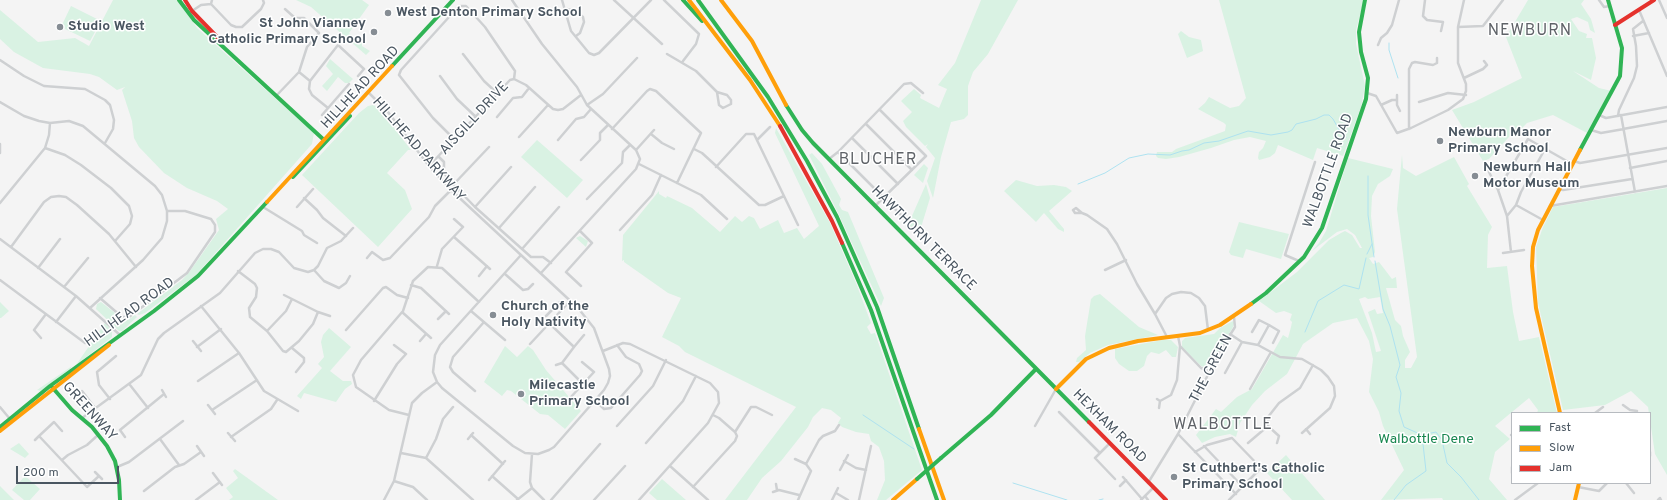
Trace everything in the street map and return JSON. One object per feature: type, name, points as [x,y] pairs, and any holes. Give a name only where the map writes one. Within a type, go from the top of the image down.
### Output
[{"type":"main road","points":[[179,0],[194,20],[278,95],[325,141]]},
{"type":"main road","points":[[185,0],[192,11],[226,47]]},
{"type":"main road","name":"HILLHEAD ROAD","points":[[370,94],[453,0]]},
{"type":"main road","name":"HILLHEAD ROAD","points":[[0,427],[11,421],[37,397],[198,276],[370,94],[456,0]]},
{"type":"main road","points":[[683,0],[724,45]]},
{"type":"main road","points":[[689,0],[750,80],[817,192],[842,242],[871,310],[937,500]]},
{"type":"main road","name":"HAWTHORN TERRACE","points":[[721,0],[752,41],[797,123],[829,159],[1036,368]]},
{"type":"main road","name":"WALBOTTLE ROAD","points":[[1208,331],[1234,317],[1266,293],[1304,256],[1322,228],[1365,105],[1368,78],[1361,52],[1359,32],[1365,0]]},
{"type":"main road","points":[[1560,412],[1535,302],[1532,266],[1533,247],[1538,230],[1550,206],[1590,130],[1616,86],[1621,71],[1622,48],[1608,0]]},
{"type":"main road","points":[[1616,25],[1654,0]]},
{"type":"main road","points":[[699,1],[768,96],[807,161],[837,217],[877,307],[944,500]]},
{"type":"main road","points":[[1056,389],[1079,365],[1094,354],[1123,344],[1208,331]]},
{"type":"main road","points":[[893,500],[991,416],[1036,368]]},
{"type":"main road","name":"HEXHAM ROAD","points":[[1036,368],[1166,500]]},
{"type":"main road","points":[[0,431],[51,387]]},
{"type":"main road","name":"GREENWAY","points":[[51,387],[98,434],[107,446],[117,467],[120,500]]},
{"type":"main road","points":[[1575,500],[1578,485]]},
{"type":"street","points":[[211,4],[212,0]]},
{"type":"street","points":[[211,4],[231,25],[242,27],[261,9],[264,3],[263,0]]},
{"type":"street","points":[[512,0],[528,25],[577,87],[587,105],[640,154],[639,164],[541,273]]},
{"type":"street","points":[[562,0],[566,9],[569,26],[589,53],[594,55],[599,53],[651,0]]},
{"type":"street","points":[[614,0],[662,44]]},
{"type":"street","points":[[664,0],[699,34],[696,44],[682,62]]},
{"type":"street","points":[[1378,45],[1381,38],[1388,33],[1392,25],[1399,0]]},
{"type":"street","points":[[1425,0],[1423,16],[1427,20],[1442,22],[1441,30]]},
{"type":"street","points":[[1367,92],[1376,96],[1394,131],[1400,132],[1448,110],[1461,101],[1466,94],[1464,78],[1458,64],[1458,27],[1464,0]]},
{"type":"street","points":[[1458,27],[1483,26],[1503,0]]},
{"type":"street","points":[[1599,0],[1604,7],[1610,6]]},
{"type":"street","points":[[1659,0],[1667,18]]},
{"type":"street","points":[[192,11],[201,5],[211,4]]},
{"type":"street","points":[[455,140],[432,118],[399,75],[401,70],[459,6],[466,6],[485,27],[515,71],[514,79]]},
{"type":"street","points":[[278,95],[299,72],[307,46],[319,33],[304,18],[295,18],[285,9]]},
{"type":"street","points":[[566,9],[576,11],[583,17],[584,22],[580,33],[576,36]]},
{"type":"street","points":[[1638,10],[1644,20],[1667,76]]},
{"type":"street","points":[[1634,192],[1623,129],[1619,115],[1634,78],[1636,66],[1636,46],[1633,36],[1633,29],[1644,20]]},
{"type":"street","points":[[1633,36],[1649,32]]},
{"type":"street","points":[[328,108],[312,95],[309,89],[310,81],[338,46],[364,69],[358,76]]},
{"type":"street","points":[[463,54],[484,81],[498,93]]},
{"type":"street","points":[[666,54],[696,71],[716,92],[719,105],[723,108],[731,104],[731,100],[727,95],[716,92]]},
{"type":"street","points":[[587,105],[603,94],[637,58]]},
{"type":"street","points":[[1409,129],[1409,69],[1412,63],[1415,62],[1433,66],[1436,63],[1437,58]]},
{"type":"street","points":[[0,60],[24,76],[44,86],[85,89],[106,100],[110,105],[114,120],[113,129],[105,143]]},
{"type":"street","points":[[1464,78],[1483,69],[1487,65],[1484,61]]},
{"type":"street","points":[[299,72],[310,81]]},
{"type":"street","points":[[440,76],[457,99],[476,117]]},
{"type":"street","name":"AISGILL DRIVE","points":[[429,166],[455,140],[507,82],[514,79],[529,88],[548,105]]},
{"type":"street","points":[[322,115],[349,84]]},
{"type":"street","points":[[829,159],[838,152],[904,84],[912,84],[923,93]]},
{"type":"street","points":[[497,117],[513,98],[522,97],[529,88]]},
{"type":"street","points":[[612,129],[647,91],[654,89],[700,130],[700,136],[677,183]]},
{"type":"street","points":[[1419,102],[1448,93],[1466,94]]},
{"type":"street","name":"HILLHEAD PARKWAY","points":[[370,94],[388,112],[429,166],[450,190],[585,315],[594,328],[603,351],[610,376],[604,390],[550,450],[532,454]]},
{"type":"street","points":[[519,136],[548,105],[553,109],[563,109],[581,95]]},
{"type":"street","points":[[1397,95],[1400,111]]},
{"type":"street","points":[[1381,105],[1392,100],[1397,100]]},
{"type":"street","points":[[0,102],[24,116],[50,123],[75,122],[92,131],[155,186],[162,195],[167,212],[166,226],[162,238],[136,267],[90,308]]},
{"type":"street","points":[[1599,115],[1606,118],[1667,107]]},
{"type":"street","points":[[558,140],[576,119],[584,117],[591,109]]},
{"type":"street","points":[[875,206],[926,156],[880,110]]},
{"type":"street","points":[[1590,130],[1600,134],[1667,121]]},
{"type":"street","points":[[0,203],[45,148],[49,136],[50,123]]},
{"type":"street","points":[[866,124],[912,170]]},
{"type":"street","points":[[581,160],[600,140],[600,133],[608,125]]},
{"type":"street","points":[[758,140],[770,127]]},
{"type":"street","points":[[636,150],[654,130]]},
{"type":"street","points":[[651,134],[662,143],[674,149]]},
{"type":"street","points":[[716,166],[746,134],[753,134],[758,140],[798,225]]},
{"type":"street","points":[[852,138],[898,184]]},
{"type":"street","points":[[1498,190],[1528,139],[1573,163],[1667,148]]},
{"type":"street","points":[[0,144],[0,153]]},
{"type":"street","points":[[587,199],[622,163],[623,152],[630,145]]},
{"type":"street","points":[[453,185],[489,147]]},
{"type":"street","points":[[45,148],[65,155],[81,165],[111,188],[129,206],[132,216],[130,224],[115,241]]},
{"type":"street","points":[[694,149],[702,153],[759,204],[765,205],[784,196]]},
{"type":"street","points":[[1507,216],[1516,205],[1521,192],[1545,149]]},
{"type":"street","points":[[838,152],[905,219]]},
{"type":"street","points":[[439,157],[444,162],[444,172],[446,178],[498,228],[531,257],[543,257],[551,263]]},
{"type":"street","points":[[1630,168],[1667,161]]},
{"type":"street","points":[[1299,261],[1285,255],[1315,162]]},
{"type":"street","points":[[1484,162],[1498,190],[1507,216],[1511,252]]},
{"type":"street","points":[[639,164],[701,195],[727,219]]},
{"type":"street","points":[[475,206],[511,167]]},
{"type":"street","points":[[620,230],[652,195],[661,175]]},
{"type":"street","points":[[1559,189],[1563,190],[1632,179]]},
{"type":"street","points":[[1550,206],[1667,186]]},
{"type":"street","points":[[498,228],[535,188]]},
{"type":"street","points":[[297,207],[313,189]]},
{"type":"street","points":[[367,258],[372,252],[383,260],[390,258],[429,217],[435,206],[450,190]]},
{"type":"street","points":[[11,248],[44,202],[55,196],[66,197],[115,241],[136,267]]},
{"type":"street","points":[[304,198],[323,218],[346,236]]},
{"type":"street","points":[[1516,205],[1543,220]]},
{"type":"street","points":[[263,207],[302,231],[304,235],[317,243]]},
{"type":"street","points":[[522,249],[559,207]]},
{"type":"street","points":[[100,298],[122,317],[129,318],[187,273],[215,232],[215,225],[211,219],[185,211],[167,212]]},
{"type":"street","points":[[1082,213],[1107,230],[1117,244],[1137,284],[1167,337]]},
{"type":"street","points":[[437,266],[442,249],[463,226],[454,219]]},
{"type":"street","points":[[82,418],[141,375],[145,370],[152,350],[158,339],[220,292],[255,253],[263,249],[271,249],[279,252],[298,270],[308,272],[314,270],[322,260],[327,248],[341,241],[353,228]]},
{"type":"street","points":[[580,231],[592,243],[566,272],[581,286]]},
{"type":"street","points":[[454,237],[490,269]]},
{"type":"street","points":[[0,239],[76,296],[120,336]]},
{"type":"street","points":[[38,268],[60,239]]},
{"type":"street","points":[[1503,253],[1524,250]]},
{"type":"street","points":[[521,255],[436,350],[433,366],[437,382],[513,446],[519,450],[532,454],[530,482],[532,488],[544,500]]},
{"type":"street","points":[[64,287],[88,258]]},
{"type":"street","points":[[1106,270],[1126,260]]},
{"type":"street","points":[[409,415],[397,413],[374,401],[356,387],[353,375],[370,348],[402,312],[408,298],[411,285],[424,269],[437,266],[446,272],[479,302]]},
{"type":"street","points":[[479,276],[487,266]]},
{"type":"street","points":[[314,270],[324,281],[339,288],[346,283],[350,276]]},
{"type":"street","points":[[238,271],[255,284],[257,288],[256,297],[250,304],[248,312],[250,316],[267,331],[283,351],[286,352],[292,348],[313,324],[318,312]]},
{"type":"street","points":[[504,274],[523,290],[528,290],[533,284]]},
{"type":"street","points":[[0,280],[85,343]]},
{"type":"street","points":[[411,285],[421,288],[449,314]]},
{"type":"street","points":[[346,330],[383,288],[386,287],[397,295],[408,298]]},
{"type":"street","points":[[1155,314],[1166,298],[1172,294],[1181,292],[1191,293],[1199,298],[1205,306],[1208,331]]},
{"type":"street","points":[[284,295],[318,312],[330,316]]},
{"type":"street","points":[[56,322],[76,296]]},
{"type":"street","points":[[267,331],[286,311],[292,299]]},
{"type":"street","points":[[530,344],[570,301]]},
{"type":"street","points":[[546,316],[560,302]]},
{"type":"street","points":[[201,306],[239,353],[264,391],[298,412]]},
{"type":"street","points":[[553,308],[559,313]]},
{"type":"street","points":[[438,320],[446,311]]},
{"type":"street","points":[[471,311],[504,340]]},
{"type":"street","points":[[402,312],[431,338]]},
{"type":"street","points":[[40,338],[34,330],[46,314]]},
{"type":"street","name":"THE GREEN","points":[[1148,483],[1178,434],[1209,372],[1235,327],[1234,317]]},
{"type":"street","points":[[1252,331],[1259,320],[1269,325],[1279,331],[1273,343]]},
{"type":"street","points":[[475,391],[453,372],[450,367],[453,357],[484,322]]},
{"type":"street","points":[[549,324],[574,347]]},
{"type":"street","points":[[1258,345],[1269,325]]},
{"type":"street","points":[[197,347],[221,329]]},
{"type":"street","points":[[420,341],[426,334]]},
{"type":"street","points":[[1230,334],[1242,342],[1258,345],[1280,357],[1302,359],[1313,364],[1321,370],[1334,386],[1335,396],[1330,408],[1302,433]]},
{"type":"street","points":[[556,365],[562,363],[584,336]]},
{"type":"street","points":[[1160,401],[1172,394],[1177,380],[1180,346],[1178,336]]},
{"type":"street","points":[[193,341],[201,351]]},
{"type":"street","points":[[1225,373],[1242,342]]},
{"type":"street","points":[[603,351],[617,345],[630,344],[666,360],[710,383],[718,392],[719,403],[708,423],[639,500]]},
{"type":"street","points":[[374,401],[397,364],[406,354],[394,345]]},
{"type":"street","points":[[595,400],[604,409],[611,408],[642,371],[639,364],[626,357],[617,345]]},
{"type":"street","points":[[1180,346],[1201,368],[1209,372]]},
{"type":"street","points":[[292,348],[304,358],[304,362],[296,372]]},
{"type":"street","points":[[1250,389],[1271,352]]},
{"type":"street","points":[[198,381],[239,353]]},
{"type":"street","points":[[110,399],[99,385],[97,372],[101,367],[116,356]]},
{"type":"street","points":[[617,426],[653,386],[666,360]]},
{"type":"street","points":[[570,398],[594,372],[582,362]]},
{"type":"street","points":[[562,363],[583,384]]},
{"type":"street","points":[[1277,443],[1279,436],[1268,426],[1268,417],[1271,411],[1279,403],[1300,388],[1313,364]]},
{"type":"street","points":[[646,443],[681,404],[696,376]]},
{"type":"street","points":[[212,410],[257,380]]},
{"type":"street","points":[[384,500],[394,481],[412,403],[416,398],[437,382]]},
{"type":"street","points":[[130,384],[148,408]]},
{"type":"street","points":[[1036,426],[1056,389]]},
{"type":"street","points":[[162,390],[166,397]]},
{"type":"street","points":[[82,391],[95,408]]},
{"type":"street","points":[[125,437],[120,430],[164,394]]},
{"type":"street","points":[[231,437],[271,409],[277,400]]},
{"type":"street","points":[[1159,408],[1160,401]]},
{"type":"street","points":[[208,405],[215,414]]},
{"type":"street","points":[[1623,405],[1630,411],[1637,411]]},
{"type":"street","points":[[0,407],[11,421]]},
{"type":"street","points":[[426,458],[436,439],[443,419],[453,407]]},
{"type":"street","points":[[735,432],[751,407],[756,407],[772,415]]},
{"type":"street","points":[[1596,412],[1604,407]]},
{"type":"street","points":[[1059,412],[1100,453]]},
{"type":"street","points":[[693,487],[735,441],[737,436],[735,432],[719,418],[713,415]]},
{"type":"street","points":[[117,467],[129,462],[183,421]]},
{"type":"street","points":[[35,440],[54,422],[62,431]]},
{"type":"street","points":[[1248,443],[1268,426]]},
{"type":"street","points":[[806,464],[819,440],[839,427],[843,431]]},
{"type":"street","points":[[1306,429],[1310,434]]},
{"type":"street","points":[[228,433],[235,441]]},
{"type":"street","points":[[62,460],[68,455],[87,445],[98,434]]},
{"type":"street","points":[[468,439],[472,434],[504,462],[489,480]]},
{"type":"street","points":[[1178,434],[1236,494]]},
{"type":"street","points":[[39,436],[87,487],[99,476]]},
{"type":"street","points":[[1195,452],[1204,446],[1232,438],[1261,468],[1230,500]]},
{"type":"street","points":[[160,439],[179,465]]},
{"type":"street","points":[[1110,443],[1095,458],[1115,479]]},
{"type":"street","points":[[552,500],[600,444]]},
{"type":"street","points":[[196,446],[204,456]]},
{"type":"street","points":[[1204,446],[1243,487]]},
{"type":"street","points":[[859,500],[871,448],[877,450]]},
{"type":"street","points":[[144,491],[179,465],[201,452]]},
{"type":"street","points":[[401,453],[426,458],[473,500]]},
{"type":"street","points":[[840,470],[848,455]]},
{"type":"street","points":[[795,460],[806,464],[810,471],[798,500]]},
{"type":"street","points":[[844,461],[856,468],[866,470]]},
{"type":"street","points":[[594,500],[625,466]]},
{"type":"street","points":[[670,466],[708,500]]},
{"type":"street","points":[[95,472],[102,479]]},
{"type":"street","points":[[213,473],[222,485]]},
{"type":"street","points":[[492,476],[517,499],[532,488]]},
{"type":"street","points":[[1123,477],[1142,498],[1148,500]]},
{"type":"street","points":[[1120,486],[1126,480]]},
{"type":"street","points":[[394,481],[413,487],[427,500]]},
{"type":"street","points":[[196,500],[200,499],[220,482]]},
{"type":"street","points":[[776,484],[777,490]]},
{"type":"street","points":[[1515,500],[1534,484]]},
{"type":"street","points":[[1578,485],[1599,490],[1606,484]]},
{"type":"street","points":[[1628,484],[1634,493]]},
{"type":"street","points":[[832,500],[838,488]]},
{"type":"street","points":[[1142,498],[1153,488]]},
{"type":"street","points":[[773,492],[777,490],[799,495]]},
{"type":"street","points":[[836,493],[848,500]]},
{"type":"street","points":[[1658,500],[1660,498],[1662,500]]},
{"type":"green space","points":[[113,0],[177,0],[197,28],[314,133],[312,144],[196,275],[145,313],[139,315],[137,314],[182,280],[190,271],[219,230],[216,219],[228,209],[217,201],[187,188],[164,173],[139,147],[134,138],[132,121],[122,90],[125,87],[117,90],[99,77],[90,74],[43,68],[14,52],[0,39],[0,10],[38,42],[75,38],[89,46]]},
{"type":"green space","points":[[296,0],[362,0],[369,5],[349,33],[359,41],[362,41],[362,46],[370,51],[366,55],[311,7]]},
{"type":"green space","points":[[981,0],[1018,0],[988,54],[973,72],[968,86],[968,115],[964,119],[951,122],[941,157],[933,198],[927,181],[935,158],[926,147],[928,144],[925,146],[906,127],[903,121],[912,112],[901,101],[914,89],[921,95],[920,98],[939,108],[947,89],[938,85],[955,63]]},
{"type":"green space","points":[[1219,0],[1364,0],[1356,30],[1356,44],[1365,86],[1361,107],[1343,156],[1317,148],[1313,160],[1278,145],[1275,153],[1270,157],[1259,160],[1259,152],[1263,148],[1266,141],[1250,137],[1234,140],[1179,157],[1166,159],[1158,158],[1156,156],[1157,152],[1172,152],[1176,149],[1225,131],[1226,125],[1224,123],[1198,109],[1209,97],[1230,108],[1239,106],[1246,98]]},
{"type":"green space","points":[[1528,0],[1584,0],[1581,4],[1591,19],[1595,33],[1590,30],[1588,22],[1577,17],[1571,19],[1579,31],[1587,34],[1586,38],[1592,38],[1596,58],[1591,80],[1573,71],[1599,88],[1612,91],[1587,133],[1553,115],[1527,123],[1518,132],[1517,128],[1489,159],[1483,161],[1452,110],[1474,102],[1522,78],[1506,37]]},
{"type":"green space","points":[[71,6],[101,21],[90,41],[61,27]]},
{"type":"green space","points":[[1181,31],[1189,37],[1201,40],[1203,51],[1187,58],[1178,34]]},
{"type":"green space","points":[[330,59],[353,79],[349,83],[345,83],[338,77],[327,91],[322,86],[333,74],[326,66]]},
{"type":"green space","points":[[373,105],[379,108],[411,150],[408,150],[387,173],[405,190],[412,209],[378,247],[302,175],[359,113],[368,106]]},
{"type":"green space","points":[[776,128],[830,223],[856,283],[871,323],[867,327],[871,334],[875,333],[922,470],[886,500],[877,500],[885,480],[884,461],[879,447],[871,441],[869,434],[856,432],[842,427],[838,423],[841,418],[831,410],[822,408],[813,417],[808,427],[781,461],[762,478],[747,500],[725,500],[796,407],[685,352],[679,346],[662,337],[681,298],[668,293],[624,262],[624,260],[622,261],[623,235],[659,191],[659,194],[666,198],[667,196],[692,208],[720,232],[735,216],[742,222],[749,216],[754,218],[760,229],[778,220],[784,233],[797,228],[804,239],[819,226],[775,133]]},
{"type":"green space","points":[[537,140],[583,180],[567,198],[521,157]]},
{"type":"green space","points":[[812,153],[822,164],[841,199],[839,205],[842,210],[848,212],[884,298],[881,306],[838,213],[809,155]]},
{"type":"green space","name":"Walbottle Dene","points":[[1402,155],[1403,168],[1416,176],[1454,157],[1469,184],[1467,186],[1492,227],[1488,235],[1487,268],[1507,266],[1513,312],[1519,341],[1539,337],[1557,412],[1537,412],[1538,410],[1529,398],[1495,426],[1510,439],[1495,452],[1489,479],[1507,500],[1443,500],[1442,498],[1381,500],[1404,470],[1369,392],[1373,359],[1369,341],[1357,318],[1333,323],[1303,344],[1287,374],[1265,391],[1252,405],[1240,423],[1236,437],[1230,434],[1215,437],[1202,443],[1196,435],[1216,409],[1221,412],[1237,397],[1252,389],[1283,335],[1288,338],[1292,322],[1290,320],[1292,314],[1284,311],[1276,313],[1259,301],[1297,272],[1329,240],[1341,233],[1345,231],[1352,235],[1360,248],[1362,248],[1355,235],[1347,229],[1337,232],[1312,251],[1326,231],[1348,158],[1393,169],[1390,176],[1378,184],[1372,196],[1371,216],[1375,252],[1373,257],[1369,258],[1373,264],[1379,262],[1392,279],[1396,277],[1397,288],[1386,288],[1395,320],[1401,326],[1403,336],[1410,352],[1405,360],[1405,368],[1411,368],[1417,357],[1397,209]],"holes":[[[1365,297],[1368,299],[1380,297],[1383,313],[1377,314],[1375,309],[1368,312],[1381,351],[1376,352],[1372,333],[1359,299]]]},
{"type":"green space","points":[[924,164],[928,168],[923,183],[914,175]]},
{"type":"green space","points":[[1016,180],[1037,186],[1054,185],[1066,187],[1072,191],[1049,211],[1064,229],[1064,232],[1058,229],[1044,213],[1036,222],[1004,191]]},
{"type":"green space","points":[[926,184],[930,198],[919,234],[908,225]]},
{"type":"green space","points":[[1667,188],[1667,475],[1655,454],[1651,427],[1651,412],[1649,412],[1648,407],[1631,391],[1605,405],[1563,410],[1538,303],[1536,247],[1543,227],[1553,207]]},
{"type":"green space","points":[[1239,222],[1289,234],[1281,259],[1246,249],[1243,258],[1231,255],[1229,252]]},
{"type":"green space","points":[[580,236],[588,241],[586,247],[576,238]]},
{"type":"green space","points":[[1100,294],[1139,327],[1158,335],[1108,345],[1090,353],[1079,362],[1076,362],[1077,358],[1086,350],[1085,336],[1091,299]]},
{"type":"green space","points":[[0,302],[9,311],[1,318],[0,318]]},
{"type":"green space","points":[[101,302],[124,320],[128,320],[135,315],[137,317],[122,331],[119,331],[96,309],[97,304]]},
{"type":"green space","points":[[1233,321],[1233,327],[1208,369],[1201,366],[1182,347],[1182,341],[1185,338],[1214,334],[1220,328]]},
{"type":"green space","points":[[105,323],[112,331],[112,337],[76,365]]},
{"type":"green space","points":[[329,328],[351,347],[330,371],[343,381],[351,381],[352,384],[345,389],[336,402],[304,393],[301,399],[297,396],[322,368],[318,364],[324,357],[321,342],[323,335]]},
{"type":"green space","points":[[1162,340],[1171,340],[1178,347],[1176,357],[1172,357],[1166,350],[1159,354],[1151,352],[1147,356],[1144,366],[1137,371],[1129,371],[1119,364],[1115,358],[1115,349]]},
{"type":"green space","points":[[505,346],[517,357],[528,346],[533,350],[546,370],[581,411],[565,429],[548,415],[540,414],[511,391],[507,390],[502,396],[484,382]]},
{"type":"green space","points":[[72,366],[41,391],[37,390]]},
{"type":"green space","points":[[19,443],[29,454],[25,458],[10,449]]},
{"type":"green space","points":[[1286,455],[1325,500],[1292,500],[1267,473]]},
{"type":"green space","points":[[235,469],[278,500],[229,500],[233,497],[226,488],[238,478],[233,471]]},
{"type":"green space","points":[[25,476],[40,489],[30,500],[24,500],[12,490]]},
{"type":"green space","points":[[662,479],[686,500],[657,500],[649,493]]},
{"type":"green space","points":[[0,486],[14,500],[0,500]]},
{"type":"waterway","points":[[1389,43],[1389,50],[1398,78]]},
{"type":"waterway","points":[[1078,184],[1105,173],[1129,158],[1148,154],[1170,155],[1189,150],[1204,143],[1219,141],[1248,131],[1271,135],[1288,132],[1292,130],[1296,124],[1316,119],[1324,115],[1329,115],[1342,135],[1346,137]]},
{"type":"waterway","points":[[1368,176],[1368,215],[1374,257]]},
{"type":"waterway","points":[[1367,254],[1372,244]]},
{"type":"waterway","points":[[1305,332],[1318,301],[1344,285],[1359,289],[1366,258]]},
{"type":"waterway","points":[[1375,261],[1383,309],[1390,326],[1400,365],[1396,377],[1401,393],[1399,411],[1404,427],[1422,435],[1436,432],[1442,440],[1447,463],[1461,477],[1479,500]]},
{"type":"waterway","points":[[863,415],[914,449]]},
{"type":"waterway","points":[[1394,500],[1406,485],[1426,471],[1422,435]]},
{"type":"waterway","points":[[1013,483],[1067,500]]},
{"type":"waterway","points":[[1099,500],[1103,499]]},
{"type":"traffic: fast","points":[[179,0],[194,20],[324,140]]},
{"type":"traffic: fast","points":[[392,66],[453,0]]},
{"type":"traffic: fast","points":[[683,0],[702,21]]},
{"type":"traffic: fast","points":[[698,0],[768,97],[807,161],[837,217],[877,307],[919,429]]},
{"type":"traffic: fast","points":[[1251,304],[1266,293],[1304,257],[1322,228],[1366,99],[1368,78],[1361,52],[1359,32],[1365,0]]},
{"type":"traffic: fast","points":[[1580,150],[1620,76],[1622,48],[1608,0]]},
{"type":"traffic: fast","points":[[786,105],[802,130],[813,143],[1089,422]]},
{"type":"traffic: fast","points":[[293,177],[350,116]]},
{"type":"traffic: fast","points":[[0,427],[50,386],[154,311],[198,276],[267,202]]},
{"type":"traffic: fast","points":[[842,243],[871,310],[937,500]]},
{"type":"traffic: fast","points":[[941,458],[991,415],[1036,369]]},
{"type":"traffic: fast","points":[[52,387],[72,410],[92,427],[107,446],[115,461],[119,480],[120,500]]},
{"type":"traffic: fast","points":[[917,479],[941,458]]},
{"type":"traffic: slow","points":[[689,0],[750,80],[780,126]]},
{"type":"traffic: slow","points":[[721,0],[752,41],[786,105]]},
{"type":"traffic: slow","points":[[267,202],[392,66]]},
{"type":"traffic: slow","points":[[1560,412],[1536,308],[1532,266],[1533,247],[1538,230],[1580,150]]},
{"type":"traffic: slow","points":[[1056,389],[1086,359],[1109,348],[1138,341],[1200,333],[1220,325],[1251,304]]},
{"type":"traffic: slow","points":[[0,431],[109,345]]},
{"type":"traffic: slow","points":[[919,429],[944,500]]},
{"type":"traffic: slow","points":[[893,500],[917,479]]},
{"type":"traffic: slow","points":[[1575,500],[1579,484]]},
{"type":"traffic: jam","points":[[185,0],[192,11],[221,41]]},
{"type":"traffic: jam","points":[[1615,25],[1654,0]]},
{"type":"traffic: jam","points":[[780,126],[832,221],[842,243]]},
{"type":"traffic: jam","points":[[1089,422],[1166,500]]},
{"type":"place","name":"West Denton Primary School","points":[[388,13]]},
{"type":"place","name":"Studio West","points":[[60,27]]},
{"type":"place","name":"St John Vianney Catholic Primary School","points":[[374,32]]},
{"type":"place","name":"Newburn Manor Primary School","points":[[1440,141]]},
{"type":"place","name":"Newburn Hall Motor Museum","points":[[1475,176]]},
{"type":"place","name":"Church of the Holy Nativity","points":[[493,315]]},
{"type":"place","name":"Milecastle Primary School","points":[[521,394]]},
{"type":"place","name":"St Cuthbert's Catholic Primary School","points":[[1174,477]]},
{"type":"district","name":"NEWBURN","points":[[1530,32]]},
{"type":"district","name":"BLUCHER","points":[[878,161]]},
{"type":"district","name":"WALBOTTLE","points":[[1223,426]]}]
